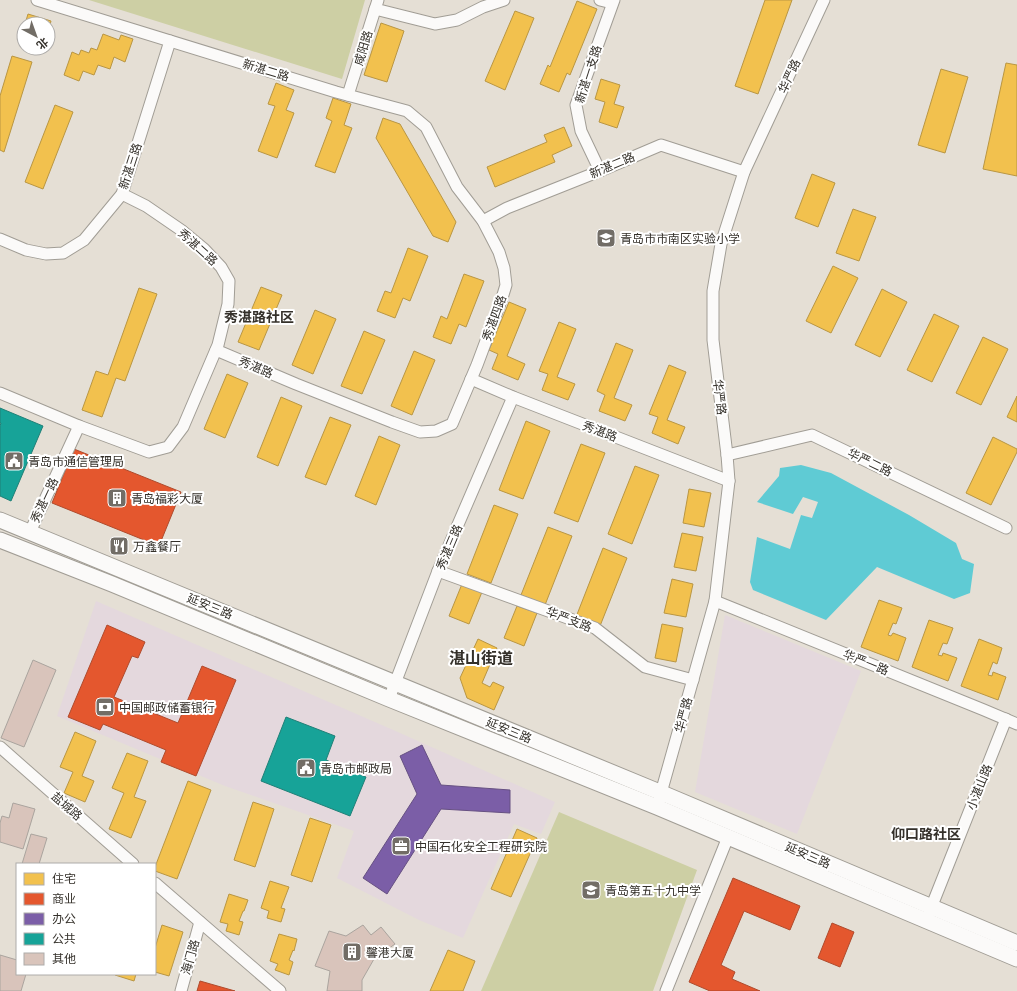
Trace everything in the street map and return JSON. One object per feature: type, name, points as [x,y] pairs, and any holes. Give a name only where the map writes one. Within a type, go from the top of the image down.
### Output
[{"type":"main road","name":"延安三路","points":[[0,520],[395,683],[659,800],[928,914],[1017,959]]},
{"type":"main road","name":"延安三路","points":[[0,540],[112,584],[389,698],[659,800],[728,837],[928,914],[1017,943]]},
{"type":"street","name":"新湛二路","points":[[37,0],[348,95],[407,110],[426,126],[457,187]]},
{"type":"street","points":[[377,4],[435,24],[457,20],[484,7],[504,0]]},
{"type":"street","points":[[600,0],[613,2]]},
{"type":"street","name":"华严路","points":[[659,800],[715,601],[729,481],[713,340],[713,290],[721,244],[744,172],[824,0]]},
{"type":"street","name":"新湛一支路","points":[[600,171],[581,131],[576,105],[613,2]]},
{"type":"street","name":"咸阳路","points":[[348,95],[377,4]]},
{"type":"street","name":"新湛三路","points":[[0,239],[26,250],[46,254],[63,253],[84,240],[122,194],[170,41]]},
{"type":"street","name":"新湛二路","points":[[483,221],[507,208],[661,145],[744,172]]},
{"type":"street","name":"秀湛四路","points":[[457,187],[483,221],[500,252],[506,284],[471,379]]},
{"type":"street","name":"秀湛二路","points":[[122,194],[146,206],[181,230],[204,249],[221,267],[230,281],[228,304],[216,350]]},
{"type":"street","points":[[0,393],[79,426],[149,452],[168,447],[183,427],[216,350]]},
{"type":"street","name":"秀湛路","points":[[216,350],[296,384],[420,432],[436,431],[452,424],[471,379],[513,397],[729,481]]},
{"type":"street","name":"秀湛三路","points":[[389,698],[438,571],[513,397]]},
{"type":"street","name":"秀湛一路","points":[[30,532],[79,426]]},
{"type":"street","name":"华严二路","points":[[727,455],[812,435],[1006,528]]},
{"type":"street","name":"华严支路","points":[[438,571],[595,628],[646,667],[693,680]]},
{"type":"street","name":"华严一路","points":[[715,601],[1017,724]]},
{"type":"street","name":"小湛山路","points":[[928,914],[1006,719]]},
{"type":"street","name":"盐城路","points":[[0,747],[132,863]]},
{"type":"street","points":[[666,991],[728,837]]},
{"type":"street","points":[[156,884],[280,991]]},
{"type":"street","name":"海门路","points":[[181,991],[200,922]]},
{"type":"shaded area","points":[[96,601],[555,802],[541,834],[514,824],[463,938],[419,920],[337,878],[354,831],[225,786],[57,716]]},
{"type":"shaded area","points":[[725,615],[861,671],[797,834],[695,792]]},
{"type":"green space","points":[[89,0],[365,0],[342,79]]},
{"type":"green space","name":"青岛第五十九中学","points":[[559,812],[697,870],[653,991],[481,991]]},
{"type":"water","points":[[801,465],[831,473],[909,515],[956,543],[962,559],[974,564],[970,593],[954,599],[877,567],[826,620],[753,590],[750,582],[757,537],[790,549],[801,515],[812,518],[818,502],[803,497],[793,514],[757,502],[779,476],[780,468]]},
{"type":"building: 住宅","points":[[765,0],[792,0],[758,94],[735,86]]},
{"type":"building: 住宅","points":[[577,1],[597,9],[570,75],[567,73],[559,92],[540,84],[548,65],[550,67]]},
{"type":"building: 住宅","points":[[515,11],[534,18],[505,90],[485,81]]},
{"type":"building: 住宅","points":[[381,23],[404,31],[387,82],[364,75]]},
{"type":"building: 住宅","points":[[103,34],[119,40],[121,35],[133,39],[125,62],[114,57],[110,69],[98,65],[94,75],[83,71],[79,81],[64,75],[72,52],[79,55],[81,50],[89,53],[91,48],[97,50]]},
{"type":"building: 住宅","points":[[12,56],[32,62],[4,152],[0,150],[0,96]]},
{"type":"building: 住宅","points":[[1006,63],[1017,65],[1017,176],[983,169]]},
{"type":"building: 住宅","points":[[941,69],[968,77],[945,153],[918,145]]},
{"type":"building: 住宅","points":[[601,79],[620,85],[614,104],[624,107],[617,128],[599,122],[605,102],[595,99]]},
{"type":"building: 住宅","points":[[276,83],[294,90],[286,110],[294,113],[277,158],[258,151],[275,106],[268,104]]},
{"type":"building: 住宅","points":[[333,98],[351,104],[344,125],[352,128],[335,173],[315,166],[332,121],[326,118]]},
{"type":"building: 住宅","points":[[55,105],[73,112],[43,189],[25,182]]},
{"type":"building: 住宅","points":[[383,118],[400,124],[456,222],[448,242],[433,236],[376,138]]},
{"type":"building: 住宅","points":[[564,127],[572,146],[552,155],[555,162],[495,187],[487,167],[547,142],[544,135]]},
{"type":"building: 住宅","points":[[812,174],[835,183],[818,227],[795,218]]},
{"type":"building: 住宅","points":[[853,209],[876,217],[859,261],[836,253]]},
{"type":"building: 住宅","points":[[408,248],[428,256],[410,301],[403,298],[395,318],[377,311],[385,291],[391,293]]},
{"type":"building: 住宅","points":[[833,266],[858,278],[831,333],[806,321]]},
{"type":"building: 住宅","points":[[464,274],[484,281],[466,327],[459,324],[451,344],[433,337],[441,316],[447,319]]},
{"type":"building: 住宅","points":[[261,287],[282,295],[259,350],[238,342]]},
{"type":"building: 住宅","points":[[139,288],[157,294],[125,381],[116,378],[102,417],[82,410],[96,371],[108,375]]},
{"type":"building: 住宅","points":[[882,289],[907,302],[880,357],[855,345]]},
{"type":"building: 住宅","points":[[509,302],[526,309],[507,356],[525,364],[518,380],[492,369],[498,354],[489,350]]},
{"type":"building: 住宅","points":[[315,310],[336,319],[313,374],[292,365]]},
{"type":"building: 住宅","points":[[934,314],[959,326],[932,382],[907,370]]},
{"type":"building: 住宅","points":[[559,322],[576,329],[557,377],[575,384],[568,400],[542,390],[548,374],[539,371]]},
{"type":"building: 住宅","points":[[364,331],[385,340],[362,394],[341,386]]},
{"type":"building: 住宅","points":[[983,337],[1008,349],[981,405],[956,393]]},
{"type":"building: 住宅","points":[[616,343],[633,350],[614,398],[632,405],[625,421],[599,411],[605,395],[597,391]]},
{"type":"building: 住宅","points":[[414,351],[435,360],[412,415],[391,406]]},
{"type":"building: 住宅","points":[[669,365],[686,372],[667,420],[685,427],[678,444],[652,433],[658,417],[649,414]]},
{"type":"building: 住宅","points":[[227,374],[248,383],[225,438],[204,429]]},
{"type":"building: 住宅","points":[[1017,396],[1017,422],[1007,417]]},
{"type":"building: 住宅","points":[[281,397],[302,406],[278,466],[257,457]]},
{"type":"building: 住宅","points":[[330,417],[351,425],[326,485],[305,477]]},
{"type":"building: 住宅","points":[[526,421],[550,431],[523,499],[499,490]]},
{"type":"building: 住宅","points":[[379,436],[400,445],[376,505],[355,496]]},
{"type":"building: 住宅","points":[[993,437],[1017,449],[1017,452],[991,505],[966,493]]},
{"type":"building: 住宅","points":[[581,444],[605,453],[578,522],[554,513]]},
{"type":"building: 住宅","points":[[635,466],[659,475],[632,544],[608,534]]},
{"type":"building: 住宅","points":[[689,489],[711,493],[704,527],[683,523]]},
{"type":"building: 住宅","points":[[494,505],[518,514],[491,583],[467,574]]},
{"type":"building: 住宅","points":[[548,527],[572,536],[545,605],[521,595]]},
{"type":"building: 住宅","points":[[682,533],[703,537],[696,571],[674,567]]},
{"type":"building: 住宅","points":[[603,548],[627,558],[600,626],[576,617]]},
{"type":"building: 住宅","points":[[672,579],[693,584],[686,617],[664,613]]},
{"type":"building: 住宅","points":[[462,584],[482,592],[469,624],[449,616]]},
{"type":"building: 住宅","points":[[879,600],[902,608],[896,624],[893,623],[888,635],[891,636],[893,633],[906,638],[898,661],[861,647]]},
{"type":"building: 住宅","points":[[517,606],[537,613],[524,646],[504,638]]},
{"type":"building: 住宅","points":[[929,620],[953,628],[947,644],[943,643],[938,655],[942,656],[943,653],[957,658],[948,681],[912,667]]},
{"type":"building: 住宅","points":[[662,624],[683,628],[676,662],[655,658]]},
{"type":"building: 住宅","points":[[478,639],[497,648],[482,683],[490,687],[493,682],[504,687],[494,710],[467,698],[460,678]]},
{"type":"building: 住宅","points":[[979,639],[1002,648],[997,664],[993,662],[988,675],[992,676],[993,672],[1006,677],[998,700],[961,686]]},
{"type":"building: 住宅","points":[[75,732],[96,741],[82,776],[94,781],[85,802],[64,793],[73,772],[60,767]]},
{"type":"building: 住宅","points":[[127,753],[148,761],[134,797],[146,801],[131,838],[109,829],[124,793],[112,788]]},
{"type":"building: 住宅","points":[[188,781],[211,790],[177,879],[156,871],[156,864]]},
{"type":"building: 住宅","points":[[253,802],[274,809],[255,867],[234,860]]},
{"type":"building: 住宅","points":[[310,818],[331,825],[312,882],[291,875]]},
{"type":"building: 住宅","points":[[517,829],[537,838],[511,897],[491,889]]},
{"type":"building: 住宅","points":[[270,881],[289,887],[281,908],[285,909],[281,922],[267,918],[269,911],[261,908]]},
{"type":"building: 住宅","points":[[229,894],[248,900],[239,921],[243,922],[239,935],[226,931],[228,924],[220,922]]},
{"type":"building: 住宅","points":[[162,925],[183,932],[169,976],[156,972],[156,945]]},
{"type":"building: 住宅","points":[[279,934],[297,939],[294,951],[293,950],[289,960],[293,962],[289,975],[275,970],[278,964],[270,961]]},
{"type":"building: 住宅","points":[[448,950],[475,961],[463,991],[430,991]]},
{"type":"building: 住宅","points":[[115,975],[136,975],[134,981]]},
{"type":"building: 商业","name":"青岛福彩大厦","points":[[74,449],[181,492],[159,546],[52,503]]},
{"type":"building: 商业","name":"中国邮政储蓄银行","points":[[107,625],[145,642],[138,658],[132,656],[114,697],[178,723],[202,666],[236,680],[196,776],[161,762],[166,750],[103,724],[100,730],[68,717]]},
{"type":"building: 商业","points":[[733,878],[800,906],[790,930],[744,911],[721,965],[735,972],[732,979],[760,991],[710,991],[689,982]]},
{"type":"building: 商业","points":[[832,923],[854,932],[840,967],[818,958]]},
{"type":"building: 商业","points":[[200,981],[235,991],[197,991]]},
{"type":"building: 办公","name":"中国石化安全工程研究院","points":[[422,745],[441,785],[510,790],[510,813],[441,809],[387,894],[363,878],[417,794],[400,756]]},
{"type":"building: 公共","name":"青岛市通信管理局","points":[[0,408],[43,426],[11,501],[0,496]]},
{"type":"building: 公共","name":"青岛市邮政局","points":[[286,717],[335,736],[326,760],[366,777],[350,816],[261,781]]},
{"type":"building: 其他","points":[[33,660],[56,670],[24,747],[1,738]]},
{"type":"building: 其他","points":[[13,803],[35,809],[23,849],[0,842],[0,823],[2,816],[9,818]]},
{"type":"building: 其他","points":[[31,834],[47,838],[39,863],[22,863]]},
{"type":"building: 其他","name":"馨港大厦","points":[[363,925],[371,935],[381,927],[395,944],[374,959],[362,980],[362,991],[327,991],[330,971],[315,966],[329,931],[346,936]]},
{"type":"building: 其他","points":[[0,955],[16,960],[16,975],[26,975],[21,991],[0,991]]},
{"type":"place","name":"青岛市市南区实验小学","points":[[606,238]]},
{"type":"place","name":"青岛市通信管理局","points":[[14,461]]},
{"type":"place","name":"青岛福彩大厦","points":[[117,498]]},
{"type":"place","name":"万鑫餐厅","points":[[119,546]]},
{"type":"place","name":"中国邮政储蓄银行","points":[[105,707]]},
{"type":"place","name":"青岛市邮政局","points":[[306,768]]},
{"type":"place","name":"中国石化安全工程研究院","points":[[401,846]]},
{"type":"place","name":"青岛第五十九中学","points":[[591,890]]},
{"type":"place","name":"馨港大厦","points":[[352,952]]},
{"type":"district","name":"秀湛路社区","points":[[259,316]]},
{"type":"district","name":"湛山街道","points":[[481,658]]},
{"type":"district","name":"仰口路社区","points":[[926,833]]}]
